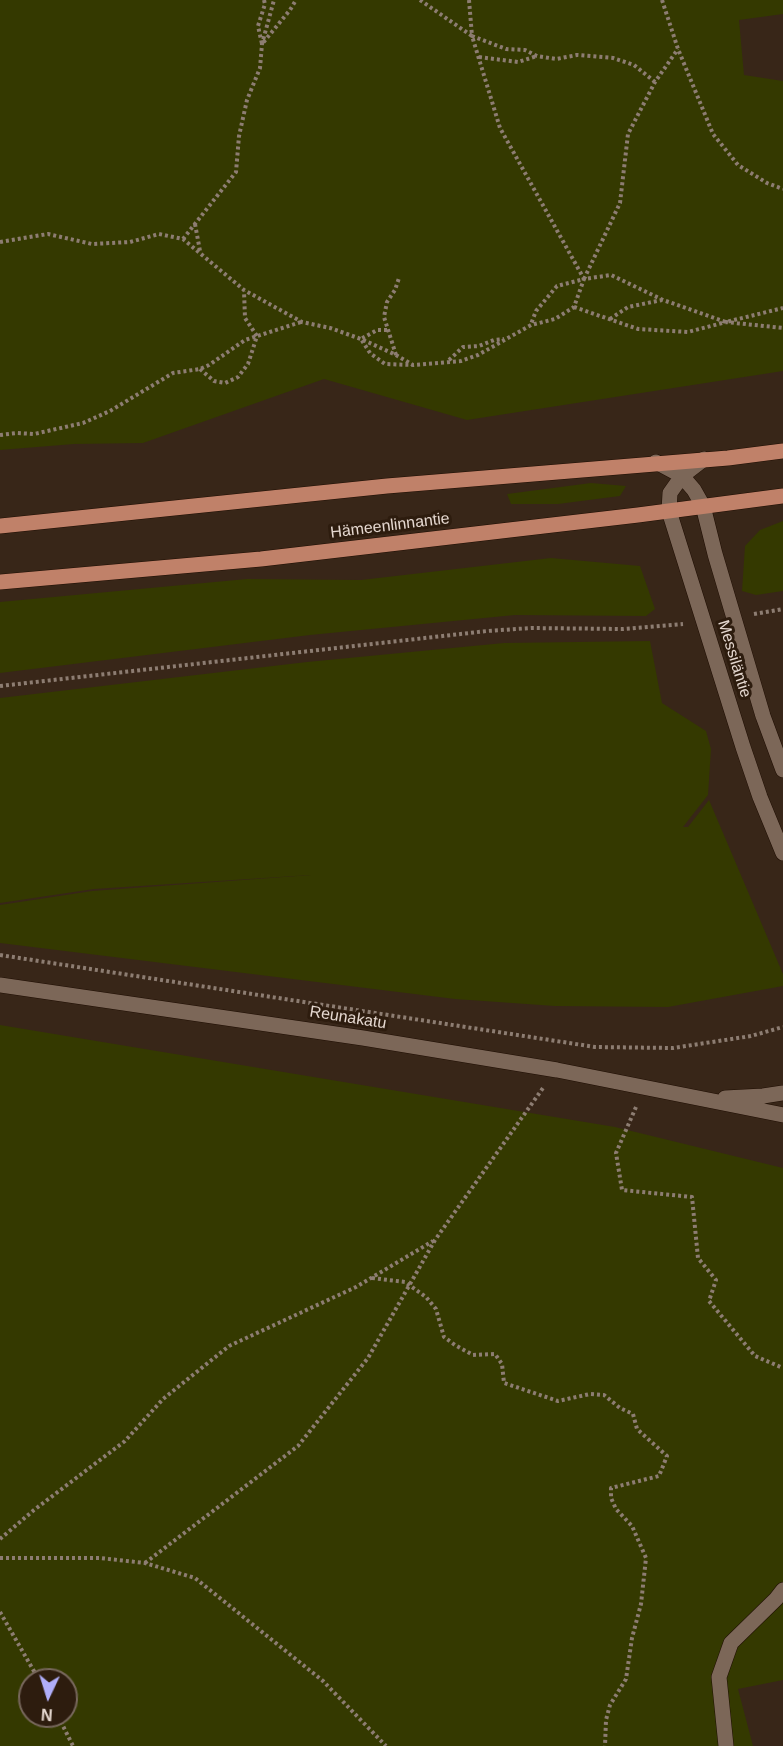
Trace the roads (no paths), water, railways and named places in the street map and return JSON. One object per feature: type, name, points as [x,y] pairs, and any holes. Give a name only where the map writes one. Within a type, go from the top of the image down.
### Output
[{"type":"main road","points":[[0,526],[387,486],[783,451]]},
{"type":"main road","name":"Hämeenlinnantie","points":[[0,582],[261,559],[669,511],[783,495]]},
{"type":"street","points":[[669,511],[670,493],[682,476],[704,459]]},
{"type":"street","name":"Messiläntie","points":[[656,462],[682,476],[703,506],[763,716],[783,770]]},
{"type":"street","name":"Messiläntie","points":[[669,511],[743,747],[783,853]]},
{"type":"street","name":"Reunakatu","points":[[0,985],[351,1036],[556,1070],[783,1115]]},
{"type":"street","name":"Reunakatu","points":[[689,1095],[738,1098],[783,1093]]},
{"type":"street","points":[[726,1746],[718,1677],[731,1643],[783,1590]]}]
